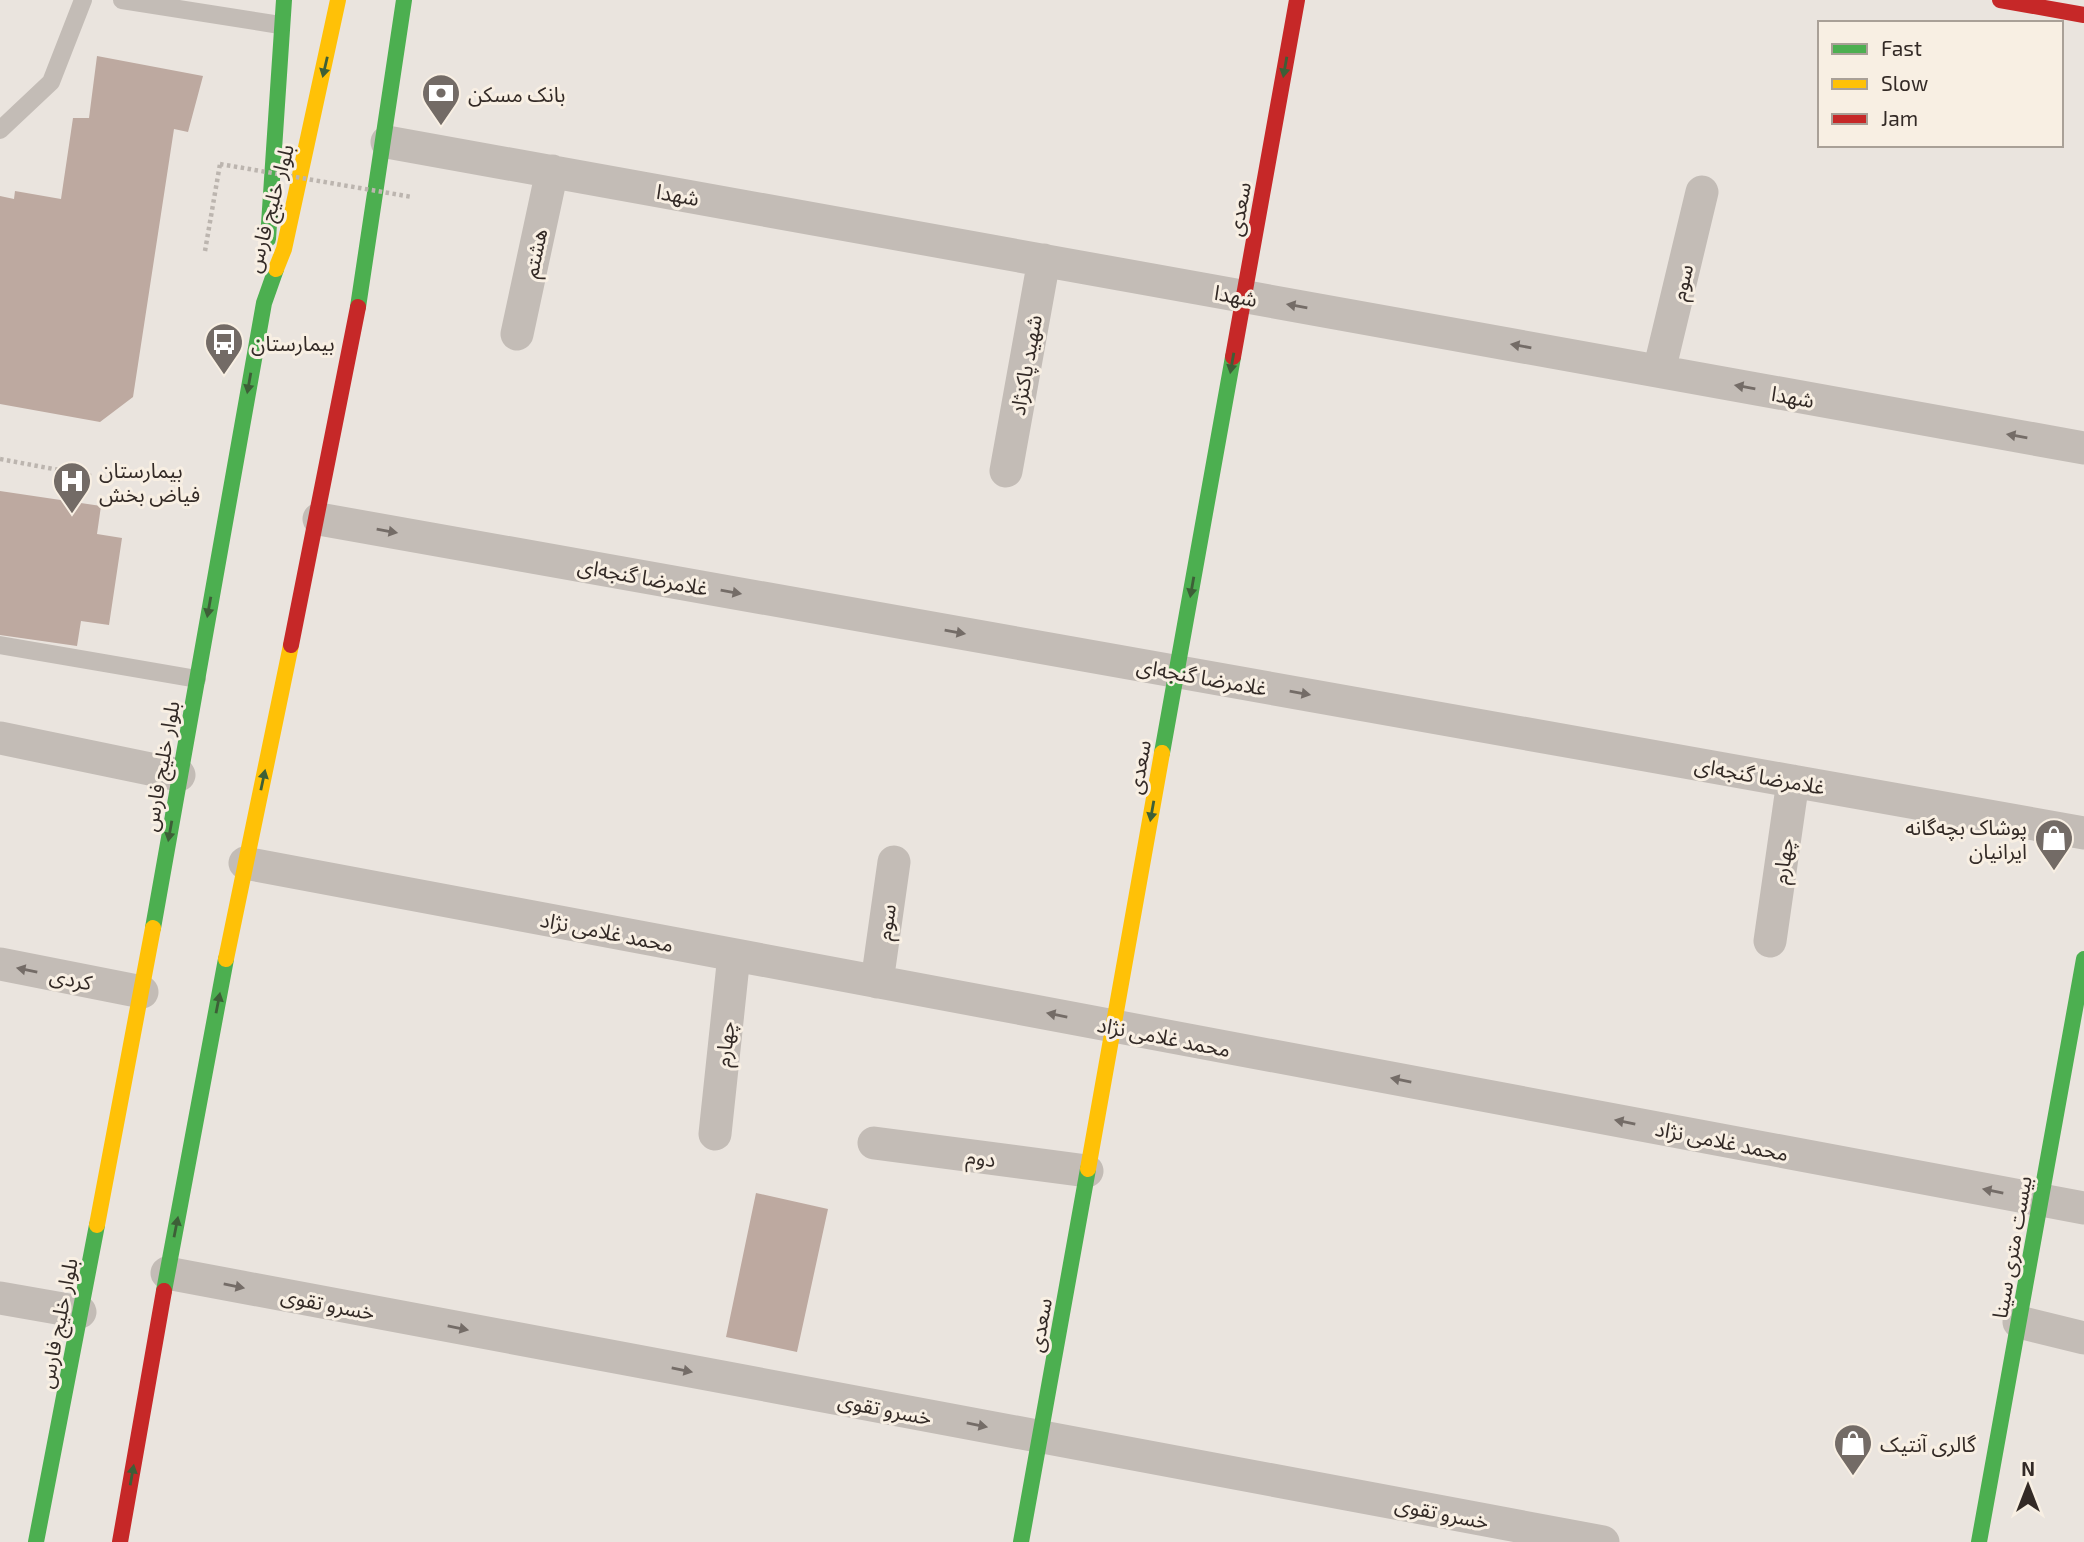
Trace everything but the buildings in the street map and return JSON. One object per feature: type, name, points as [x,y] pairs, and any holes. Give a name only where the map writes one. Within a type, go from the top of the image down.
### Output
[{"type":"main road","points":[[264,303],[280,25],[284,0]]},
{"type":"main road","name":"بلوار خلیج فارس","points":[[36,1542],[142,992],[264,303],[284,249],[338,0]]},
{"type":"main road","points":[[120,1542],[167,1273],[245,863],[319,519],[387,142],[404,0]]},
{"type":"main road","name":"سعدی","points":[[1021,1542],[1297,0]]},
{"type":"main road","points":[[2000,0],[2084,15]]},
{"type":"main road","name":"بیست متری سینا","points":[[1979,1542],[2084,959]]},
{"type":"street","name":"شهدا","points":[[387,142],[2084,448]]},
{"type":"street","name":"هشتم","points":[[517,334],[552,172]]},
{"type":"street","name":"سوم","points":[[1660,372],[1702,192]]},
{"type":"street","name":"شهید پاکنژاد","points":[[1006,471],[1044,260]]},
{"type":"street","name":"غلامرضا گنجه‌ای","points":[[319,519],[2084,833]]},
{"type":"street","points":[[0,738],[179,775]]},
{"type":"street","name":"چهارم","points":[[1770,941],[1793,781]]},
{"type":"street","name":"سوم","points":[[877,982],[894,862]]},
{"type":"street","name":"محمد غلامی نژاد","points":[[245,863],[2084,1208]]},
{"type":"street","name":"چهارم","points":[[715,1134],[734,955]]},
{"type":"street","name":"کردی","points":[[0,964],[142,992]]},
{"type":"street","name":"دوم","points":[[874,1143],[1087,1171]]},
{"type":"street","name":"خسرو تقوی","points":[[167,1273],[1603,1542]]},
{"type":"street","points":[[0,1298],[80,1312]]},
{"type":"street","points":[[2019,1322],[2084,1338]]},
{"type":"lane","points":[[0,130],[51,82],[83,0]]},
{"type":"lane","points":[[122,0],[280,25]]},
{"type":"lane","points":[[0,645],[197,679]]},
{"type":"path","points":[[205,251],[220,164],[412,197]]},
{"type":"path","points":[[0,460],[91,476]]},
{"type":"traffic: fast","points":[[268,239],[284,0]]},
{"type":"traffic: fast","points":[[358,307],[404,0]]},
{"type":"traffic: fast","points":[[153,928],[264,303],[276,269]]},
{"type":"traffic: fast","points":[[1162,753],[1233,357]]},
{"type":"traffic: fast","points":[[164,1291],[226,959]]},
{"type":"traffic: fast","points":[[1979,1542],[2084,959]]},
{"type":"traffic: fast","points":[[1021,1542],[1088,1169]]},
{"type":"traffic: fast","points":[[36,1542],[97,1225]]},
{"type":"traffic: slow","points":[[276,269],[284,249],[338,0]]},
{"type":"traffic: slow","points":[[226,959],[291,645]]},
{"type":"traffic: slow","points":[[1088,1169],[1162,753]]},
{"type":"traffic: slow","points":[[97,1225],[153,928]]},
{"type":"traffic: jam","points":[[1233,357],[1297,0]]},
{"type":"traffic: jam","points":[[2000,0],[2084,15]]},
{"type":"traffic: jam","points":[[291,645],[358,307]]},
{"type":"traffic: jam","points":[[120,1542],[164,1291]]},
{"type":"place","name":"بانک مسکن","points":[[441,127]]},
{"type":"place","name":"بیمارستان","points":[[224,376]]},
{"type":"place","name":"بیمارستان فیاض بخش","points":[[72,515]]},
{"type":"place","name":"پوشاک بچه‌گانه ایرانیان","points":[[2054,872]]},
{"type":"place","name":"گالری آنتیک","points":[[1853,1477]]}]
